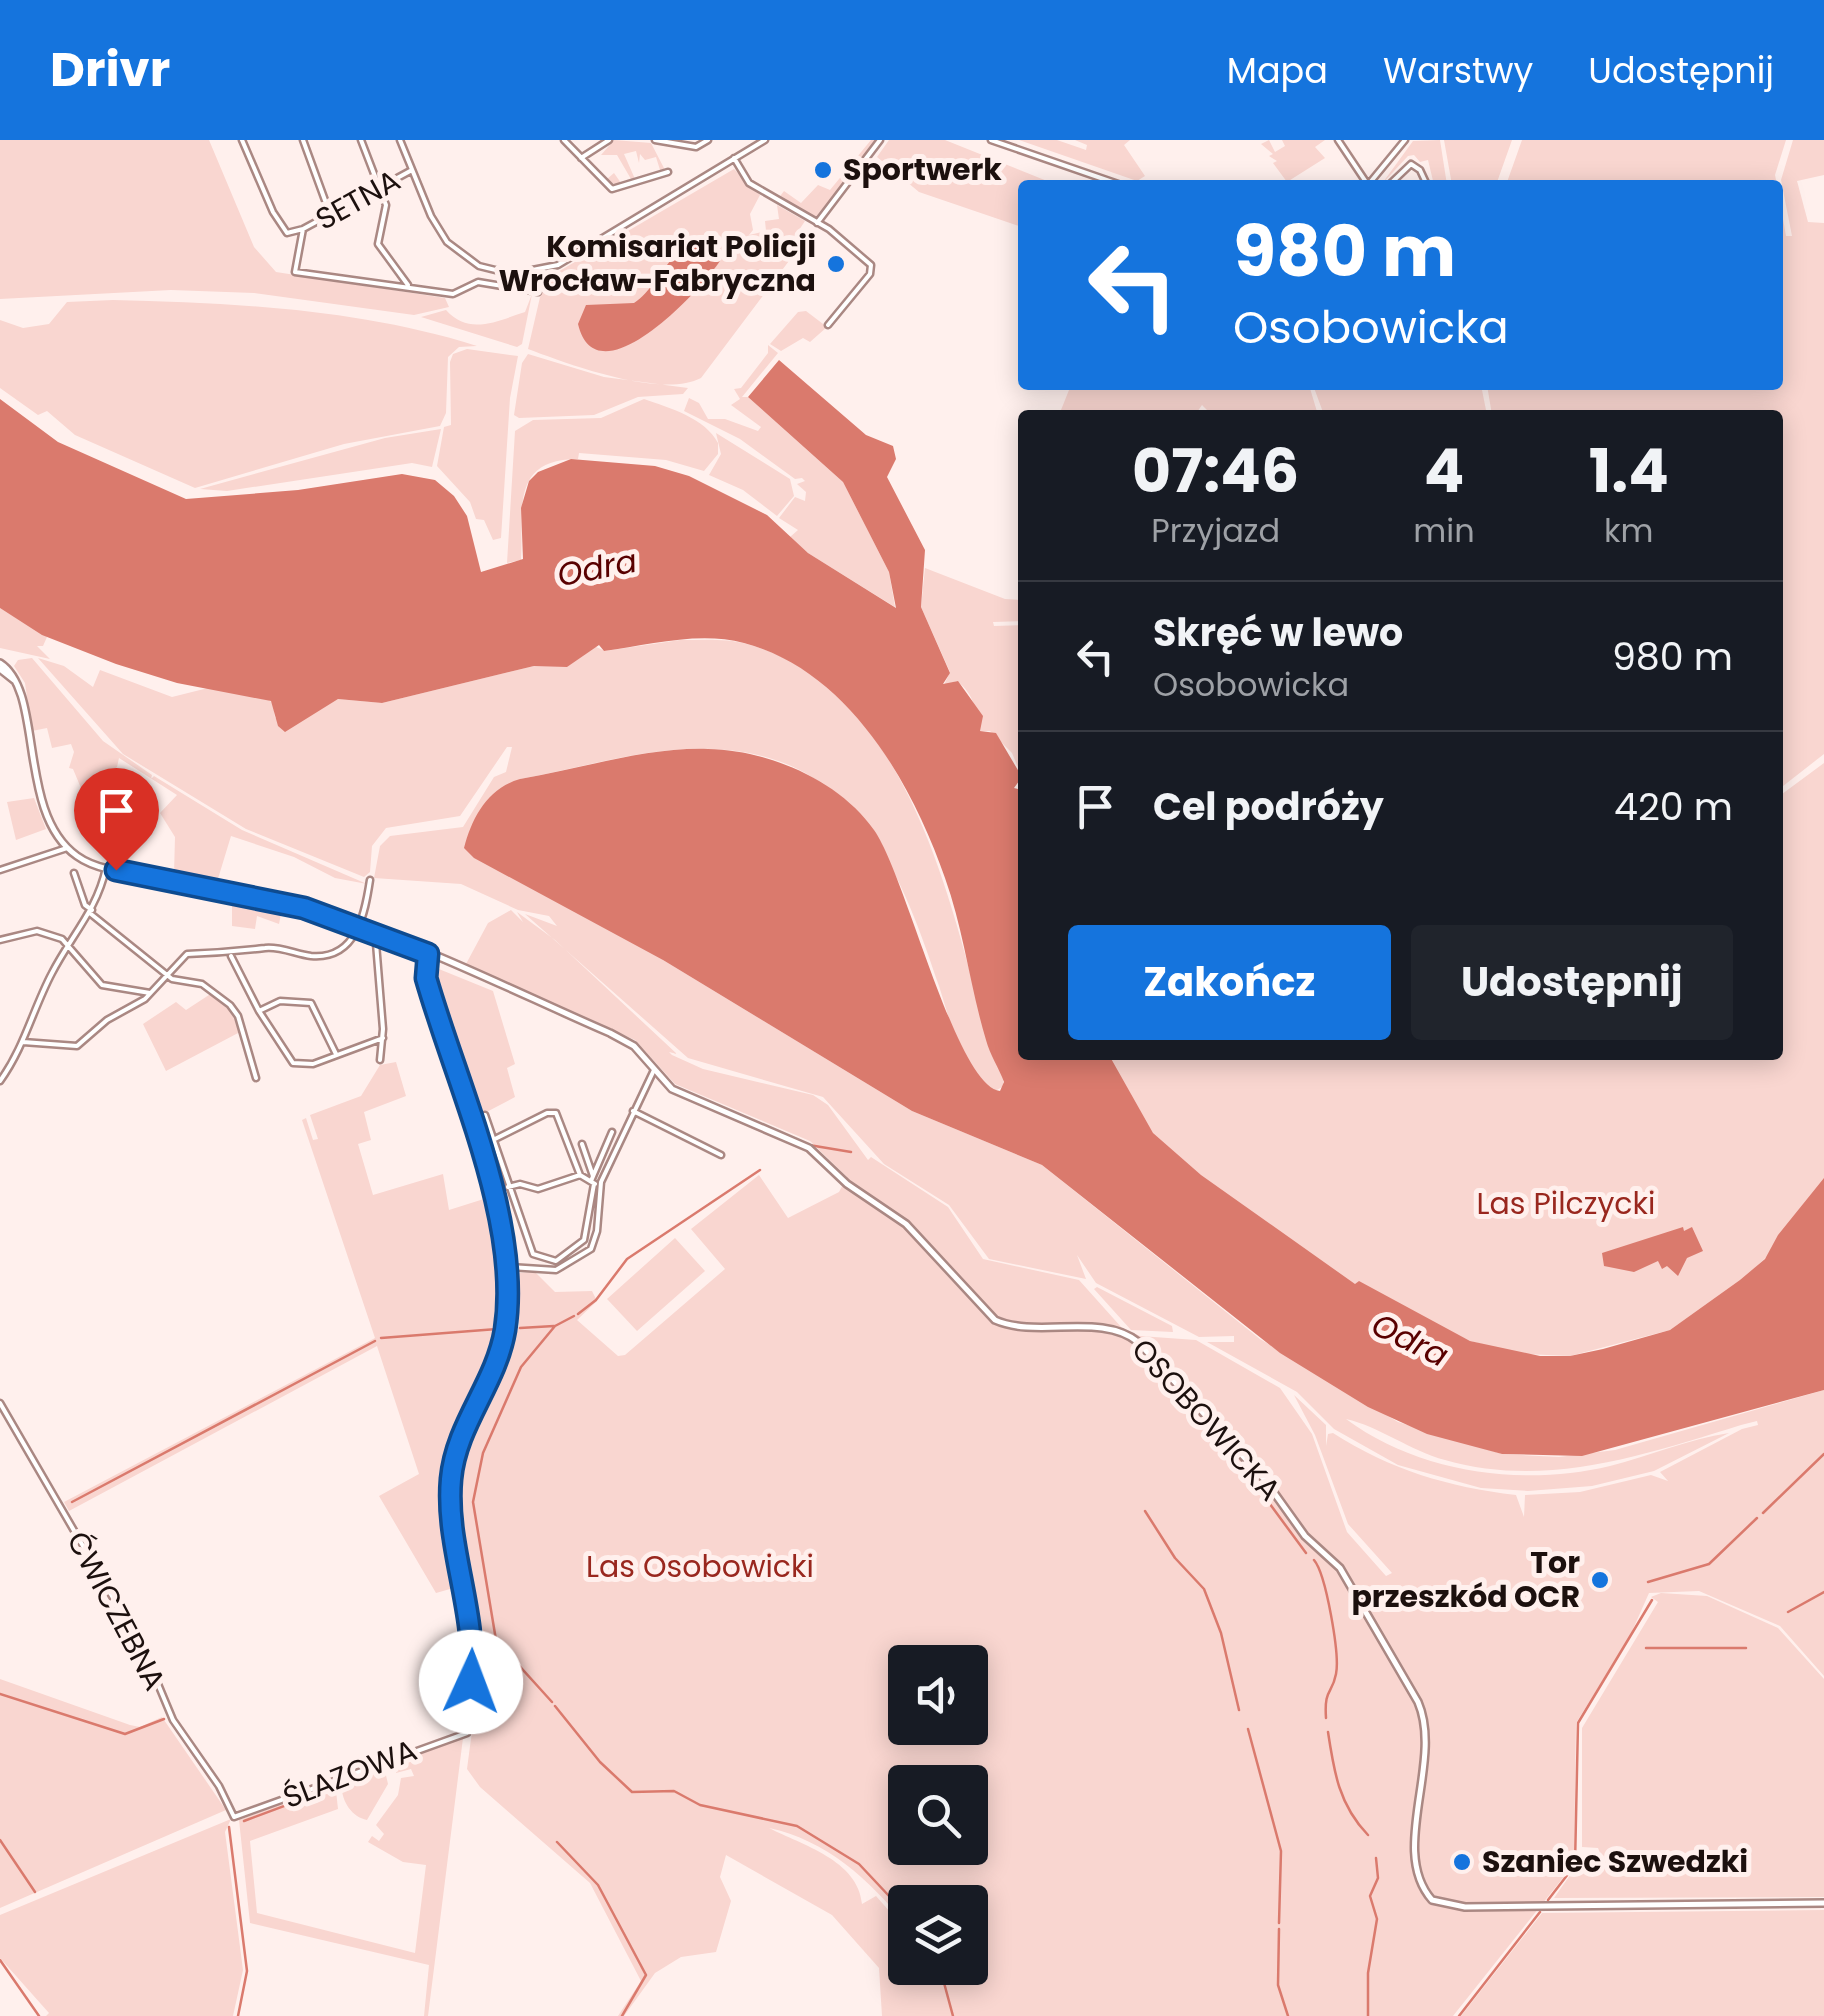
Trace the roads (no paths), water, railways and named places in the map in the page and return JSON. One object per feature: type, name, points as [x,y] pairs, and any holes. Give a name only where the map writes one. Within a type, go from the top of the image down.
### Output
[{"type":"street","points":[[242,140],[282,228],[287,233],[303,229],[295,272],[453,294],[478,282],[538,292],[540,271]]},
{"type":"street","points":[[302,140],[330,214]]},
{"type":"street","points":[[361,140],[386,205],[378,244],[408,286]]},
{"type":"street","points":[[400,140],[438,230],[456,252],[496,272],[540,271],[558,265],[765,140]]},
{"type":"street","points":[[564,140],[612,189],[668,172]]},
{"type":"street","points":[[581,158],[609,140]]},
{"type":"street","points":[[656,140],[696,148],[708,140]]},
{"type":"street","points":[[817,224],[880,140]]},
{"type":"street","points":[[991,140],[1107,180]]},
{"type":"street","points":[[1338,140],[1365,180]]},
{"type":"street","points":[[1372,180],[1402,140]]},
{"type":"street","points":[[734,158],[750,183],[817,224],[872,265],[870,274],[828,325]]},
{"type":"street","points":[[1394,180],[1411,164],[1425,180]]},
{"type":"street","name":"SETNA","points":[[303,229],[412,170]]},
{"type":"street","points":[[387,282],[399,273]]},
{"type":"street","points":[[0,666],[16,682],[38,787],[67,848],[0,870]]},
{"type":"street","name":"OSOBOWICKA","points":[[67,848],[85,861],[106,868],[285,903],[361,927],[621,1039],[638,1050],[672,1089],[808,1148],[847,1184],[906,1224],[995,1320],[1014,1326],[1116,1331],[1138,1342],[1266,1480],[1305,1536],[1340,1568],[1420,1707],[1424,1727],[1422,1796],[1414,1857],[1420,1881],[1432,1900],[1465,1907],[1824,1903]]},
{"type":"street","points":[[0,1081],[23,1042],[50,977],[91,912],[106,868]]},
{"type":"street","points":[[74,873],[85,906],[91,912],[169,976],[202,984],[230,1004],[238,1016],[256,1078]]},
{"type":"street","points":[[23,1042],[74,1047],[150,994],[183,956],[231,954],[268,947],[323,956],[340,948],[361,927],[370,880]]},
{"type":"street","points":[[0,940],[37,931],[71,944],[102,985],[150,994]]},
{"type":"street","points":[[375,932],[383,1038],[380,1060]]},
{"type":"street","points":[[231,954],[259,1011],[293,1063],[307,1065],[383,1038]]},
{"type":"street","points":[[428,954],[426,978],[502,1224],[508,1267],[556,1270],[591,1249],[598,1231],[595,1181],[582,1144]]},
{"type":"street","points":[[259,1011],[280,1001],[311,1003],[336,1054]]},
{"type":"street","points":[[595,1181],[654,1070]]},
{"type":"street","points":[[633,1111],[720,1155]]},
{"type":"street","points":[[493,1140],[547,1112],[556,1112],[580,1175]]},
{"type":"street","points":[[485,1115],[528,1250],[556,1261],[588,1235],[595,1181],[612,1132]]},
{"type":"street","points":[[508,1188],[520,1184],[538,1189],[580,1175],[595,1181]]},
{"type":"street","name":"ŚLAZOWA","points":[[234,1817],[467,1734],[474,1646],[452,1518],[451,1479],[461,1437],[500,1354],[508,1267]]},
{"type":"street","name":"ĆWICZEBNA","points":[[0,1403],[145,1653],[172,1720],[219,1786],[234,1817]]},
{"type":"water","points":[[710,237],[723,256],[675,311],[628,345],[606,351],[589,345],[578,324],[586,305],[634,303],[677,252],[698,238]]},
{"type":"water","name":"Odra","points":[[779,360],[866,435],[893,446],[896,459],[887,477],[925,550],[921,607],[950,673],[943,684],[958,681],[983,716],[980,731],[996,733],[1018,770],[1014,788],[1018,789],[1018,1060],[1112,1060],[1153,1133],[1201,1175],[1355,1284],[1359,1281],[1470,1341],[1540,1356],[1570,1356],[1670,1330],[1765,1259],[1778,1235],[1824,1178],[1824,1390],[1582,1456],[1502,1454],[1427,1434],[1368,1407],[1280,1353],[1042,1165],[912,1111],[663,960],[474,858],[464,848],[483,805],[499,789],[520,779],[685,749],[754,755],[800,771],[842,796],[874,830],[966,1054],[983,1080],[1000,1091],[1004,1082],[986,1040],[952,898],[914,805],[871,735],[845,704],[815,678],[781,657],[744,643],[709,638],[604,651],[599,645],[567,667],[534,666],[382,703],[338,699],[285,732],[278,726],[271,701],[177,683],[116,664],[42,635],[0,608],[0,399],[58,442],[186,499],[298,490],[402,474],[435,480],[454,496],[467,516],[481,572],[523,559],[521,508],[529,481],[538,472],[571,459],[655,466],[689,476],[767,515],[808,553],[896,608],[889,572],[843,482],[748,397]]},
{"type":"water","points":[[1683,1227],[1684,1231],[1692,1227],[1703,1251],[1687,1258],[1678,1276],[1667,1266],[1662,1269],[1658,1261],[1634,1272],[1604,1266],[1602,1253]]},
{"type":"waterway","points":[[809,1145],[851,1152]]},
{"type":"waterway","points":[[578,1314],[596,1300],[627,1259],[760,1170]]},
{"type":"waterway","points":[[552,1702],[496,1640],[473,1502],[483,1453],[521,1367],[555,1326],[574,1316]]},
{"type":"waterway","points":[[520,1328],[554,1326]]},
{"type":"waterway","points":[[381,1338],[497,1329]]},
{"type":"waterway","points":[[72,1502],[375,1341]]},
{"type":"waterway","points":[[1212,1439],[1261,1492],[1306,1553]]},
{"type":"waterway","points":[[1763,1513],[1824,1454]]},
{"type":"waterway","points":[[1145,1511],[1175,1558],[1204,1589],[1221,1633],[1239,1710]]},
{"type":"waterway","points":[[1648,1582],[1709,1564],[1757,1518]]},
{"type":"waterway","points":[[1314,1560],[1327,1597],[1336,1650],[1336,1674],[1327,1696],[1326,1718]]},
{"type":"waterway","points":[[1788,1612],[1824,1592]]},
{"type":"waterway","points":[[1548,1900],[1575,1865],[1578,1723],[1652,1600]]},
{"type":"waterway","points":[[1646,1648],[1746,1648]]},
{"type":"waterway","points":[[0,1694],[125,1734],[164,1719]]},
{"type":"waterway","points":[[555,1706],[600,1762],[632,1792],[674,1791],[700,1805],[797,1826],[859,1864],[888,1895]]},
{"type":"waterway","points":[[1248,1729],[1281,1851],[1279,1923]]},
{"type":"waterway","points":[[1328,1732],[1344,1800],[1368,1835]]},
{"type":"waterway","points":[[244,1821],[327,1790]]},
{"type":"waterway","points":[[229,1827],[247,1971],[238,2016]]},
{"type":"waterway","points":[[0,1840],[35,1892]]},
{"type":"waterway","points":[[557,1842],[598,1885],[646,1975],[622,2016]]},
{"type":"waterway","points":[[1368,2016],[1368,1973],[1377,1919],[1370,1896],[1378,1878],[1376,1858]]},
{"type":"waterway","points":[[1459,2016],[1540,1912]]},
{"type":"waterway","points":[[1279,1929],[1278,1985],[1288,2016]]},
{"type":"waterway","points":[[0,1960],[39,2016]]},
{"type":"waterway","points":[[945,1985],[953,2016]]},
{"type":"place","name":"Sportwerk","points":[[823,170]]},
{"type":"place","name":"Komisariat Policji Wrocław-Fabryczna","points":[[836,264]]},
{"type":"place","name":"Tor przeszkód OCR","points":[[1600,1580]]},
{"type":"place","name":"Szaniec Szwedzki","points":[[1462,1862]]},
{"type":"park label","name":"Las Pilczycki","points":[[1566,1204]]},
{"type":"park label","name":"Las Osobowicki","points":[[700,1567]]}]
